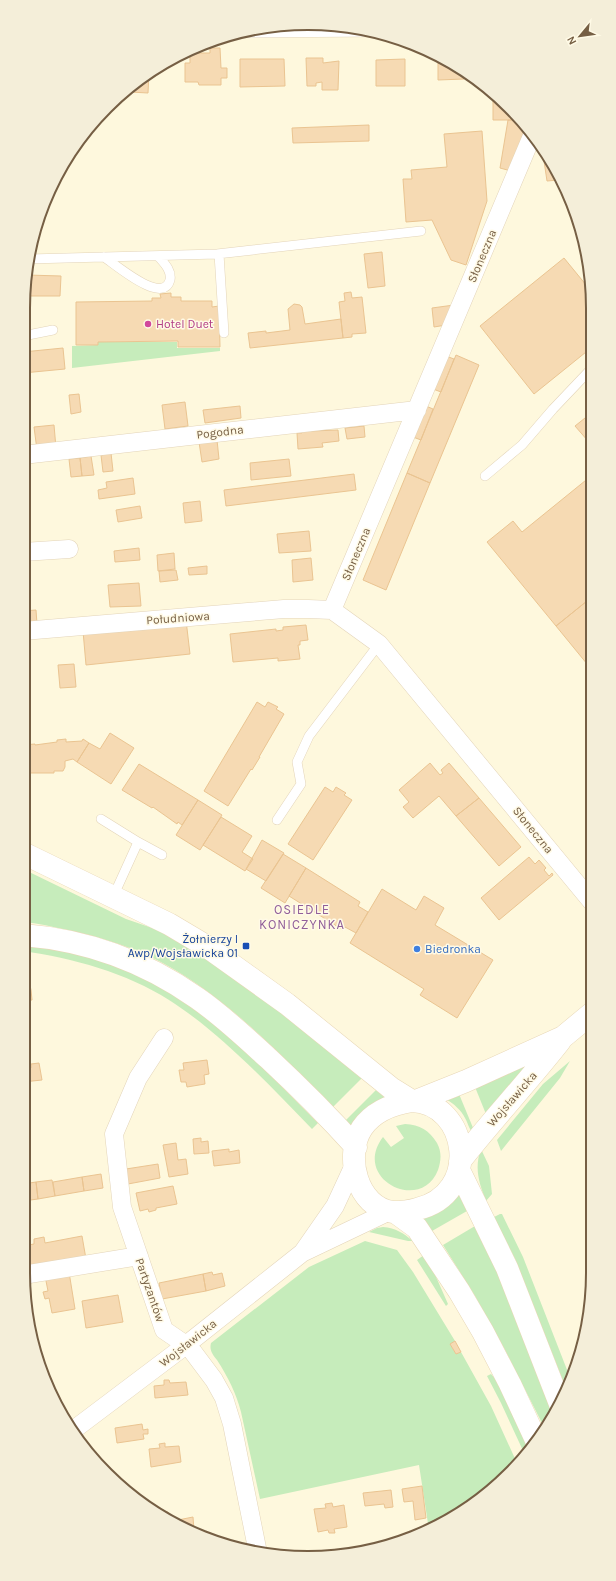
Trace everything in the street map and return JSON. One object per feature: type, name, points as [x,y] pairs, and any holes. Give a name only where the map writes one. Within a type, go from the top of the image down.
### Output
[{"type":"main road","points":[[30,857],[168,924],[206,946],[287,1004],[378,1078],[414,1101],[435,1108],[449,1122],[460,1147],[460,1166],[452,1186],[438,1200],[420,1208],[393,1212]]},
{"type":"main road","points":[[30,936],[73,942],[99,950],[138,964],[175,983],[198,999],[248,1040],[309,1097],[355,1156]]},
{"type":"main road","name":"Wojsławicka","points":[[460,1166],[486,1128],[563,1037],[586,1018]]},
{"type":"main road","name":"Wojsławicka","points":[[414,1101],[466,1081],[563,1037]]},
{"type":"main road","points":[[414,1101],[387,1108],[372,1117],[362,1129],[358,1136],[355,1156],[357,1179],[367,1197],[377,1205],[393,1212],[417,1228],[459,1291],[483,1332],[510,1384],[534,1435]]},
{"type":"main road","points":[[460,1166],[510,1275],[557,1396]]},
{"type":"street","name":"Słoneczna","points":[[530,141],[332,610],[379,644],[586,895]]},
{"type":"street","name":"Pogodna","points":[[30,454],[417,410]]},
{"type":"street","points":[[30,552],[69,549]]},
{"type":"street","name":"Południowa","points":[[30,630],[284,609],[332,610]]},
{"type":"street","name":"Partyzantów","points":[[164,1038],[138,1078],[114,1134],[122,1207],[164,1330],[186,1345],[204,1366],[224,1398],[232,1424],[257,1546]]},
{"type":"street","name":"Wojsławicka","points":[[302,1253],[335,1206],[355,1156]]},
{"type":"street","name":"Wojsławicka","points":[[77,1427],[186,1345],[302,1253],[393,1212]]},
{"type":"street","points":[[30,1274],[139,1256]]},
{"type":"lane","points":[[267,33],[345,32]]},
{"type":"lane","points":[[34,259],[219,254],[421,231]]},
{"type":"lane","points":[[219,254],[224,333]]},
{"type":"lane","points":[[104,257],[142,284],[158,289],[164,288],[168,284],[170,278],[166,265],[158,256]]},
{"type":"lane","points":[[30,335],[53,330]]},
{"type":"lane","points":[[484,476],[522,445],[552,409],[586,373]]},
{"type":"lane","points":[[277,820],[300,784],[297,762],[309,736],[379,644]]},
{"type":"lane","points":[[101,819],[162,855]]},
{"type":"lane","points":[[113,897],[138,842]]},
{"type":"green space","points":[[98,342],[177,342],[177,348],[220,348],[220,351],[72,368],[72,346],[98,345]]},
{"type":"green space","points":[[30,872],[126,919],[161,931],[177,939],[279,1010],[362,1078],[332,1108],[271,1045],[225,1005],[176,971],[151,957],[110,941],[30,923]]},
{"type":"green space","points":[[30,944],[73,952],[106,962],[138,975],[176,997],[199,1012],[220,1029],[260,1065],[318,1123],[312,1129],[244,1060],[226,1044],[188,1013],[153,990],[117,974],[99,968],[80,962],[30,952]]},
{"type":"green space","points":[[570,1061],[560,1078],[501,1151],[497,1140],[543,1084]]},
{"type":"green space","points":[[531,1064],[488,1119],[475,1087]]},
{"type":"green space","points":[[376,1090],[389,1101],[351,1128],[345,1121]]},
{"type":"green space","points":[[459,1094],[476,1135],[470,1130],[465,1118],[459,1110],[446,1099]]},
{"type":"green space","points":[[405,1124],[424,1129],[434,1138],[440,1150],[438,1170],[429,1183],[418,1189],[405,1190],[392,1186],[382,1178],[376,1166],[375,1152],[383,1137],[391,1147],[404,1138],[396,1126]]},
{"type":"green space","points":[[481,1149],[489,1166],[492,1194],[486,1201],[478,1175],[478,1163]]},
{"type":"green space","points":[[459,1194],[467,1211],[432,1231],[421,1216]]},
{"type":"green space","points":[[502,1214],[523,1257],[568,1371],[564,1382],[516,1261],[494,1217]]},
{"type":"green space","points":[[475,1226],[507,1295],[552,1406],[542,1423],[504,1348],[475,1296],[443,1245]]},
{"type":"green space","points":[[383,1227],[392,1228],[399,1231],[413,1241],[369,1232]]},
{"type":"green space","points":[[365,1241],[397,1250],[413,1272],[455,1341],[450,1344],[456,1354],[461,1352],[491,1406],[515,1458],[505,1470],[477,1494],[447,1514],[428,1523],[419,1465],[260,1499],[239,1405],[228,1379],[211,1350],[211,1343],[309,1267]]},
{"type":"green space","points":[[424,1255],[433,1270],[448,1304],[446,1306],[417,1260]]},
{"type":"green space","points":[[491,1374],[499,1383],[528,1443],[522,1450],[501,1403],[487,1376]]},
{"type":"building","points":[[210,48],[220,48],[221,68],[227,68],[227,78],[221,78],[221,85],[199,85],[198,82],[185,82],[185,63],[190,63],[190,57],[198,53],[210,53]]},
{"type":"building","points":[[306,58],[323,58],[323,63],[339,61],[338,90],[322,90],[322,82],[316,83],[316,86],[307,86]]},
{"type":"building","points":[[240,59],[284,59],[285,86],[240,87]]},
{"type":"building","points":[[405,59],[405,86],[376,86],[376,60]]},
{"type":"building","points":[[438,62],[464,79],[438,80]]},
{"type":"building","points":[[149,81],[148,93],[133,92]]},
{"type":"building","points":[[493,101],[505,111],[511,120],[493,120]]},
{"type":"building","points":[[508,120],[513,120],[526,135],[511,171],[500,168]]},
{"type":"building","points":[[369,125],[369,141],[293,143],[292,128]]},
{"type":"building","points":[[482,131],[487,201],[466,265],[451,260],[432,220],[406,222],[403,179],[412,179],[411,170],[447,167],[444,134]]},
{"type":"building","points":[[544,162],[555,180],[547,181]]},
{"type":"building","points":[[382,252],[385,286],[368,288],[364,254]]},
{"type":"building","points":[[564,258],[585,283],[586,352],[534,394],[480,326]]},
{"type":"building","points":[[32,275],[61,276],[60,296],[31,296]]},
{"type":"building","points":[[351,292],[352,298],[362,297],[366,333],[352,334],[352,337],[343,338],[339,302],[345,301],[344,293]]},
{"type":"building","name":"Hotel Duet","points":[[171,293],[171,297],[181,297],[181,301],[212,301],[212,307],[219,306],[220,347],[178,347],[178,341],[98,342],[98,345],[76,345],[76,302],[152,301],[152,298],[161,298],[160,294]]},
{"type":"building","points":[[294,304],[302,307],[305,324],[341,319],[343,338],[250,348],[248,333],[266,331],[266,333],[290,330],[288,309]]},
{"type":"building","points":[[454,305],[446,325],[434,327],[432,308]]},
{"type":"building","points":[[63,348],[65,369],[30,372],[30,351]]},
{"type":"building","points":[[456,355],[479,365],[430,483],[407,473]]},
{"type":"building","points":[[446,356],[454,359],[441,392],[433,389]]},
{"type":"building","points":[[79,394],[81,412],[71,414],[69,395]]},
{"type":"building","points":[[185,402],[188,426],[165,429],[162,405]]},
{"type":"building","points":[[240,406],[241,418],[205,423],[203,410]]},
{"type":"building","points":[[426,406],[433,409],[421,440],[413,437]]},
{"type":"building","points":[[585,418],[586,439],[575,426]]},
{"type":"building","points":[[54,425],[56,448],[37,450],[34,427]]},
{"type":"building","points":[[364,426],[365,437],[347,439],[345,428]]},
{"type":"building","points":[[311,427],[311,431],[338,430],[339,441],[322,443],[323,447],[298,449],[297,433],[302,433],[302,428]]},
{"type":"building","points":[[217,440],[219,459],[202,462],[199,442]]},
{"type":"building","points":[[111,453],[113,471],[103,472],[101,455]]},
{"type":"building","points":[[91,456],[94,475],[82,476],[80,458]]},
{"type":"building","points":[[80,458],[82,476],[71,477],[69,459]]},
{"type":"building","points":[[289,459],[291,476],[251,480],[250,463]]},
{"type":"building","points":[[407,473],[430,483],[386,590],[363,580]]},
{"type":"building","points":[[354,474],[356,490],[226,506],[224,490]]},
{"type":"building","points":[[133,478],[135,494],[99,499],[98,490],[107,488],[106,482]]},
{"type":"building","points":[[586,480],[586,602],[556,626],[487,542],[513,521],[522,532]]},
{"type":"building","points":[[200,501],[202,521],[185,523],[183,503]]},
{"type":"building","points":[[140,506],[142,518],[118,522],[116,510]]},
{"type":"building","points":[[309,531],[311,551],[279,553],[277,534]]},
{"type":"building","points":[[139,548],[140,560],[115,562],[114,551]]},
{"type":"building","points":[[174,553],[175,569],[158,571],[157,555]]},
{"type":"building","points":[[311,558],[313,580],[293,582],[292,560]]},
{"type":"building","points":[[207,566],[207,574],[189,575],[188,568]]},
{"type":"building","points":[[176,570],[178,580],[160,582],[159,571]]},
{"type":"building","points":[[139,583],[141,606],[110,607],[108,585]]},
{"type":"building","points":[[586,602],[586,663],[556,626]]},
{"type":"building","points":[[30,610],[36,610],[37,624],[30,624]]},
{"type":"building","points":[[186,620],[190,654],[86,665],[83,631]]},
{"type":"building","points":[[306,625],[308,640],[300,641],[300,645],[298,645],[300,659],[278,661],[278,658],[233,662],[230,634],[276,629],[276,631],[283,630],[283,627]]},
{"type":"building","points":[[74,664],[76,687],[60,688],[58,665]]},
{"type":"building","points":[[257,702],[265,707],[268,702],[278,707],[276,709],[284,714],[260,757],[228,806],[204,791]]},
{"type":"building","points":[[110,733],[134,748],[111,784],[77,762],[89,743],[100,749]]},
{"type":"building","points":[[66,739],[66,742],[82,741],[83,739],[89,743],[77,762],[73,759],[65,761],[63,771],[54,771],[54,773],[30,773],[30,744],[57,742],[57,740]]},
{"type":"building","points":[[430,763],[440,775],[443,773],[441,770],[449,763],[479,798],[456,816],[439,796],[413,818],[403,807],[409,802],[399,790]]},
{"type":"building","points":[[139,764],[198,800],[182,825],[178,822],[177,824],[153,807],[152,808],[122,790]]},
{"type":"building","points":[[325,787],[333,792],[336,787],[346,793],[344,795],[352,800],[313,860],[288,844]]},
{"type":"building","points":[[479,798],[521,847],[499,866],[456,816]]},
{"type":"building","points":[[198,800],[222,815],[200,850],[176,835]]},
{"type":"building","points":[[221,817],[252,836],[242,852],[253,859],[245,871],[203,845]]},
{"type":"building","points":[[262,840],[284,853],[266,881],[246,869]]},
{"type":"building","points":[[283,854],[306,868],[285,903],[261,888]]},
{"type":"building","points":[[529,857],[535,864],[539,860],[546,868],[544,870],[549,876],[552,873],[553,875],[499,920],[481,898]]},
{"type":"building","points":[[306,868],[360,902],[358,906],[368,912],[356,933],[345,927],[343,930],[289,896]]},
{"type":"building","name":"Biedronka","points":[[382,889],[416,910],[424,896],[444,908],[435,925],[493,960],[457,1018],[420,995],[424,989],[350,943]]},
{"type":"building","points":[[30,990],[32,1000],[30,1000]]},
{"type":"building","points":[[207,1060],[209,1074],[204,1075],[205,1084],[187,1087],[186,1082],[181,1082],[179,1070],[184,1070],[183,1063]]},
{"type":"building","points":[[39,1063],[42,1080],[30,1081],[31,1064]]},
{"type":"building","points":[[201,1138],[201,1142],[208,1141],[209,1153],[194,1154],[193,1139]]},
{"type":"building","points":[[176,1143],[178,1160],[186,1159],[188,1174],[169,1177],[163,1145]]},
{"type":"building","points":[[229,1149],[229,1152],[239,1150],[240,1163],[214,1166],[212,1151]]},
{"type":"building","points":[[158,1164],[160,1178],[128,1184],[126,1169]]},
{"type":"building","points":[[101,1174],[103,1188],[84,1191],[82,1177]]},
{"type":"building","points":[[82,1177],[84,1191],[55,1196],[53,1182]]},
{"type":"building","points":[[52,1180],[55,1196],[38,1199],[36,1182]]},
{"type":"building","points":[[36,1182],[38,1199],[30,1200],[30,1183]]},
{"type":"building","points":[[173,1186],[177,1204],[156,1208],[156,1210],[149,1212],[148,1209],[140,1211],[136,1193]]},
{"type":"building","points":[[82,1236],[86,1259],[30,1270],[30,1245],[34,1244],[34,1239],[44,1237],[45,1243]]},
{"type":"building","points":[[69,1272],[75,1309],[52,1313],[49,1298],[45,1299],[43,1292],[48,1291],[45,1276]]},
{"type":"building","points":[[212,1272],[213,1275],[222,1273],[225,1286],[206,1291],[203,1274]]},
{"type":"building","points":[[203,1274],[206,1291],[162,1299],[159,1283]]},
{"type":"building","points":[[118,1295],[123,1322],[86,1328],[82,1301]]},
{"type":"building","points":[[455,1341],[461,1352],[456,1354],[450,1344]]},
{"type":"building","points":[[164,1380],[169,1380],[170,1383],[186,1382],[188,1395],[155,1398],[154,1386],[164,1385]]},
{"type":"building","points":[[142,1424],[143,1430],[148,1429],[148,1434],[143,1434],[144,1439],[117,1443],[115,1428]]},
{"type":"building","points":[[165,1443],[165,1447],[179,1446],[181,1462],[151,1467],[149,1449],[160,1448],[159,1444]]},
{"type":"building","points":[[422,1486],[426,1518],[415,1520],[413,1501],[404,1502],[402,1489]]},
{"type":"building","points":[[391,1490],[393,1507],[385,1508],[384,1504],[365,1506],[363,1493]]},
{"type":"building","points":[[332,1503],[333,1507],[344,1505],[347,1527],[334,1529],[335,1533],[329,1533],[328,1530],[318,1532],[314,1509],[326,1508],[325,1504]]},
{"type":"building","points":[[193,1517],[194,1526],[185,1522],[180,1520]]},
{"type":"place","name":"Hotel Duet","points":[[148,324]]},
{"type":"place","name":"Żołnierzy I Awp/Wojsławicka 01","points":[[246,946]]},
{"type":"place","name":"Biedronka","points":[[417,949]]},
{"type":"district","name":"OSIEDLE KONICZYNKA","points":[[302,916]]}]
